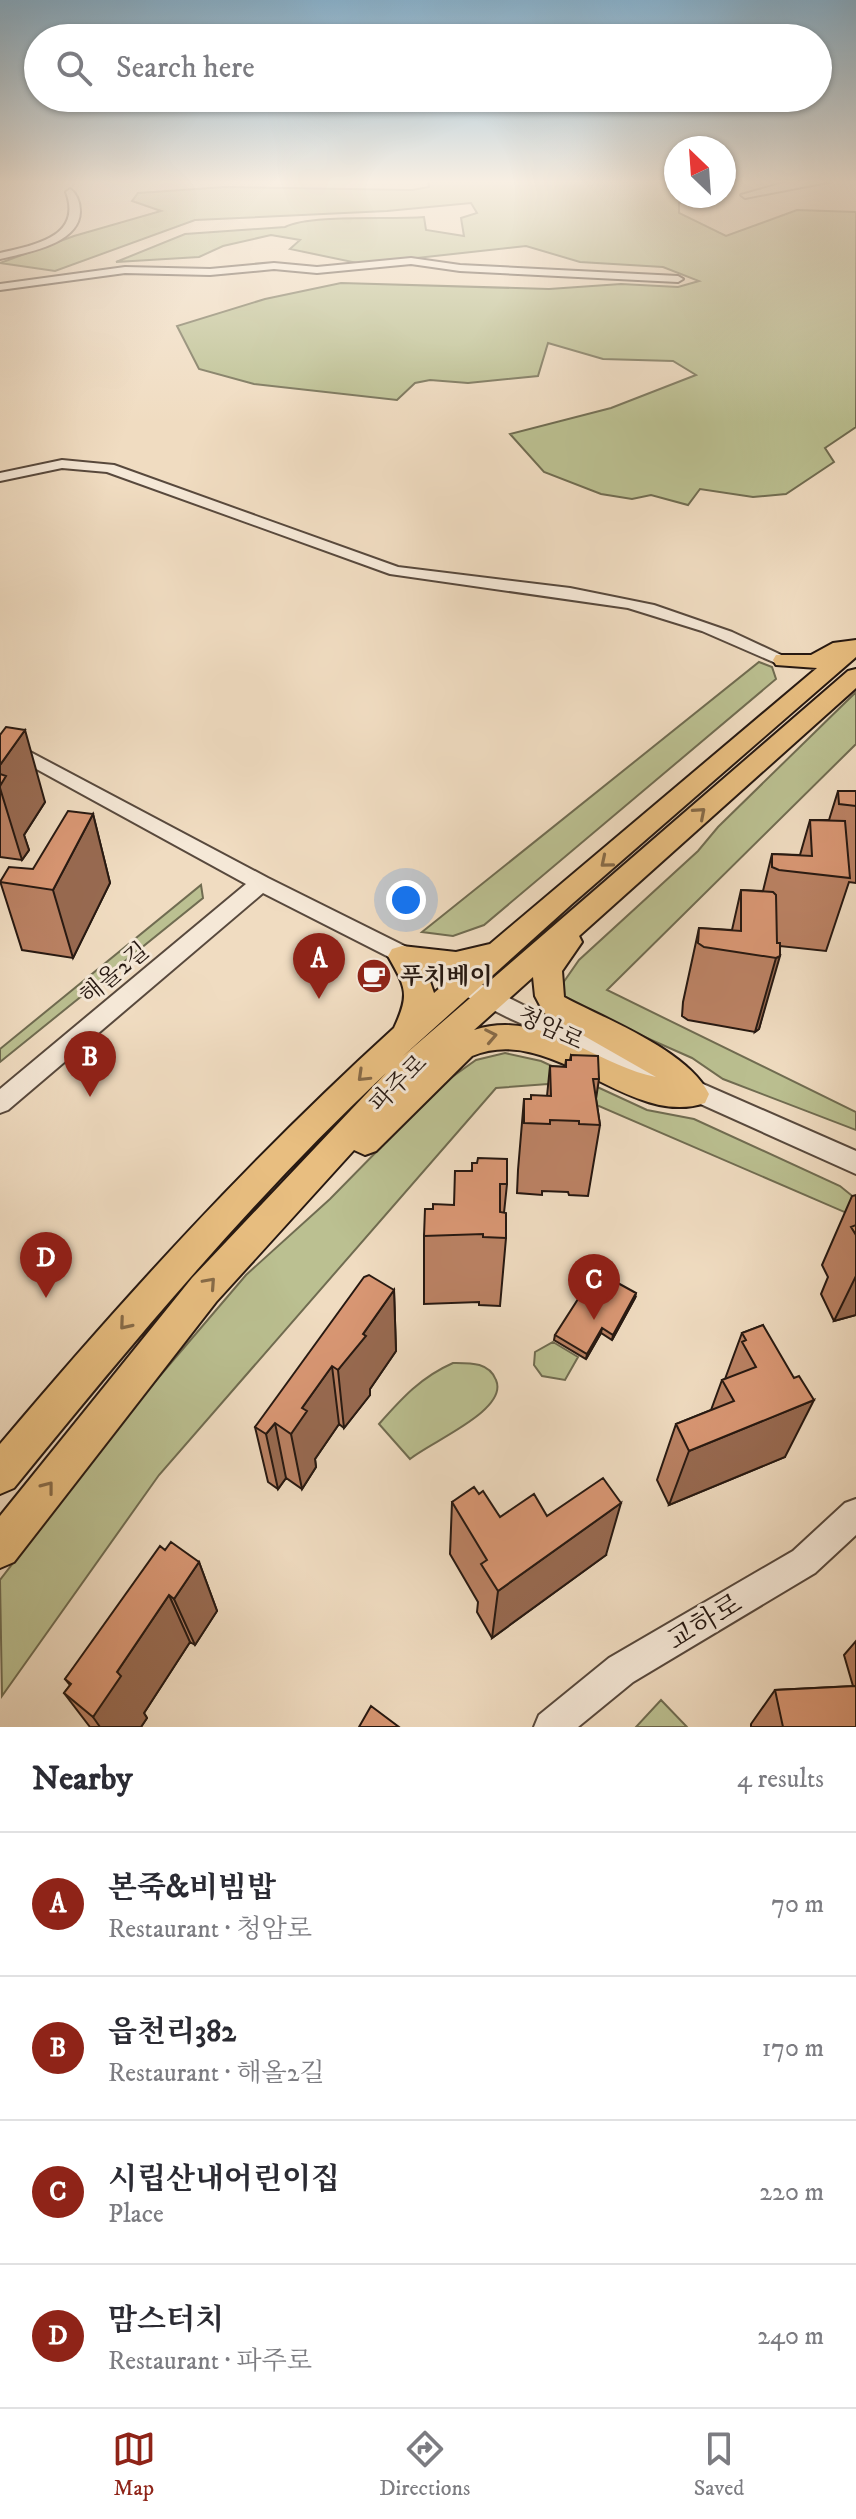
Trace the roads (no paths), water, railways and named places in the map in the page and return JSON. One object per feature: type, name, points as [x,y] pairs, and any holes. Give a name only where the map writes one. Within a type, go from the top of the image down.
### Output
[{"type":"main road","points":[[784,660],[798,663],[829,658],[856,636]]},
{"type":"main road","name":"파주로","points":[[0,1548],[204,1290],[403,1075],[512,941],[856,646]]},
{"type":"main road","points":[[776,716],[781,703],[797,683],[793,667],[784,660]]},
{"type":"main road","name":"파주로","points":[[0,1474],[138,1309],[278,1157],[401,1041],[474,991],[673,837],[856,676]]},
{"type":"main road","points":[[673,837],[630,885],[552,956],[545,978],[547,995],[554,1005],[584,1024],[663,1064],[694,1094]]},
{"type":"main road","points":[[402,956],[456,963],[484,956],[512,941]]},
{"type":"main road","points":[[401,1041],[416,1017],[421,1000],[420,982],[402,956]]},
{"type":"main road","points":[[262,1228],[315,1189],[461,1048],[476,1039],[503,1033],[534,1039],[644,1086],[694,1094]]},
{"type":"street","points":[[0,287],[125,270],[210,272],[274,266],[317,270],[405,262]]},
{"type":"street","points":[[415,262],[460,268],[678,279]]},
{"type":"street","points":[[0,477],[62,464],[109,468],[395,571],[438,580],[626,602],[710,627],[784,660]]},
{"type":"street","name":"청암로","points":[[0,742],[402,956],[694,1094],[856,1163]]},
{"type":"street","name":"해올2길","points":[[0,1103],[261,883]]},
{"type":"street","name":"교하로","points":[[551,1727],[621,1670],[804,1562],[856,1514]]},
{"type":"place","name":"푸치베이","points":[[374,976]]},
{"type":"place","name":"본죽&비빔밥","points":[[319,999]]},
{"type":"place","name":"읍천리382","points":[[90,1097]]},
{"type":"place","name":"맘스터치","points":[[46,1298]]},
{"type":"place","name":"시립산내어린이집","points":[[594,1320]]}]
